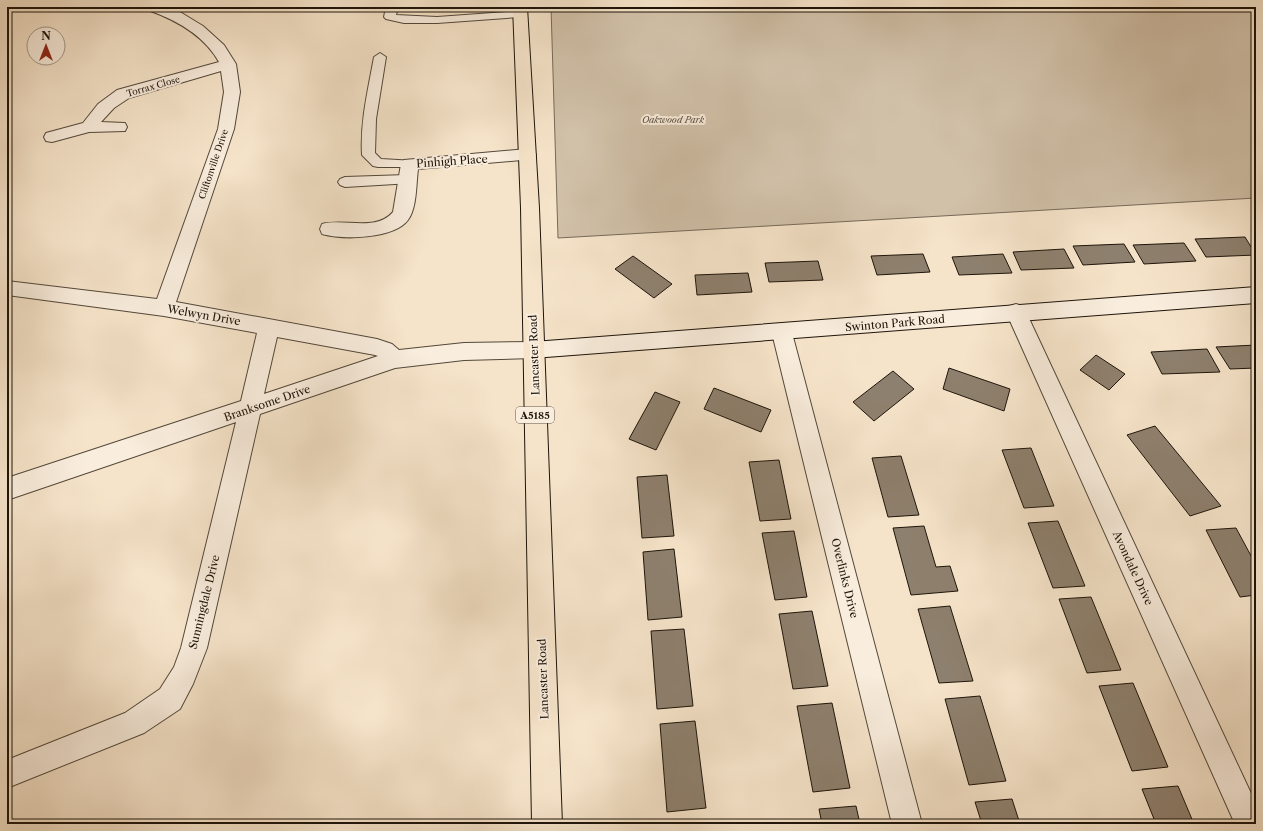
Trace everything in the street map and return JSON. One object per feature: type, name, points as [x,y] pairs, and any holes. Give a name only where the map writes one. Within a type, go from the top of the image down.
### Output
[{"type":"main road","name":"Lancaster Road","points":[[520,10],[528,155],[547,824]]},
{"type":"street","name":"Cliftonville Drive","points":[[154,7],[175,15],[198,30],[219,48],[228,64],[232,92],[226,129],[164,308]]},
{"type":"street","points":[[175,15],[191,7]]},
{"type":"street","name":"Torrax Close","points":[[89,127],[98,112],[110,101],[123,94],[228,64]]},
{"type":"street","points":[[52,136],[89,127],[119,127]]},
{"type":"street","name":"Pinhigh Place","points":[[329,229],[381,228],[393,224],[401,216],[409,172],[528,155]]},
{"type":"street","name":"Welwyn Drive","points":[[7,288],[164,308],[269,326],[376,347],[385,350],[396,359]]},
{"type":"street","name":"Swinton Park Road","points":[[533,350],[782,332],[1016,312],[1256,295]]},
{"type":"street","name":"Avondale Drive","points":[[1016,312],[1250,824]]},
{"type":"street","name":"Sunningdale Drive","points":[[7,774],[134,723],[170,699],[184,675],[194,648],[269,326]]},
{"type":"street","name":"Overlinks Drive","points":[[782,332],[907,824]]},
{"type":"street","name":"Branksome Drive","points":[[7,489],[396,359],[436,353],[478,350],[533,350]]},
{"type":"lane","points":[[392,7],[390,16],[402,19],[428,20],[520,10]]},
{"type":"lane","points":[[380,57],[372,110],[368,146],[369,155],[378,163],[409,172]]},
{"type":"lane","points":[[345,182],[409,172]]},
{"type":"green space","name":"Oakwood Park","points":[[551,7],[1256,7],[1256,198],[558,238]]},
{"type":"building","points":[[1245,237],[1256,255],[1206,257],[1195,239]]},
{"type":"building","points":[[1184,243],[1196,261],[1144,264],[1133,245]]},
{"type":"building","points":[[1124,244],[1135,262],[1083,265],[1073,246]]},
{"type":"building","points":[[1064,249],[1074,268],[1021,270],[1013,252]]},
{"type":"building","points":[[923,254],[930,272],[877,275],[871,256]]},
{"type":"building","points":[[1003,254],[1012,273],[959,275],[952,257]]},
{"type":"building","points":[[633,256],[672,284],[654,298],[615,269]]},
{"type":"building","points":[[818,261],[823,280],[769,282],[765,263]]},
{"type":"building","points":[[748,273],[752,292],[697,295],[695,275]]},
{"type":"building","points":[[1256,345],[1256,368],[1230,369],[1216,347]]},
{"type":"building","points":[[1207,349],[1220,372],[1162,374],[1151,352]]},
{"type":"building","points":[[1096,355],[1125,374],[1109,390],[1080,370]]},
{"type":"building","points":[[949,368],[1010,389],[1004,411],[943,389]]},
{"type":"building","points":[[893,371],[914,389],[874,421],[853,402]]},
{"type":"building","points":[[714,388],[771,410],[761,432],[704,409]]},
{"type":"building","points":[[655,392],[680,402],[656,450],[629,439]]},
{"type":"building","points":[[1155,426],[1221,506],[1190,516],[1127,435]]},
{"type":"building","points":[[1031,448],[1054,506],[1024,508],[1002,450]]},
{"type":"building","points":[[901,456],[919,515],[888,517],[872,458]]},
{"type":"building","points":[[779,460],[791,519],[760,521],[749,462]]},
{"type":"building","points":[[667,475],[674,536],[642,538],[637,477]]},
{"type":"building","points":[[1058,521],[1085,586],[1053,588],[1028,523]]},
{"type":"building","points":[[924,526],[936,567],[950,566],[958,591],[911,595],[893,528]]},
{"type":"building","points":[[1236,528],[1256,565],[1256,595],[1240,597],[1206,530]]},
{"type":"building","points":[[794,531],[807,597],[775,600],[762,533]]},
{"type":"building","points":[[674,549],[682,617],[648,620],[643,552]]},
{"type":"building","points":[[1091,597],[1121,670],[1087,673],[1059,599]]},
{"type":"building","points":[[950,606],[973,681],[939,683],[918,609]]},
{"type":"building","points":[[812,611],[828,686],[793,689],[779,614]]},
{"type":"building","points":[[684,629],[693,706],[657,709],[651,631]]},
{"type":"building","points":[[1133,683],[1168,767],[1132,771],[1099,686]]},
{"type":"building","points":[[980,696],[1006,781],[969,785],[945,699]]},
{"type":"building","points":[[832,703],[850,788],[813,792],[797,706]]},
{"type":"building","points":[[695,721],[706,808],[667,812],[660,724]]},
{"type":"building","points":[[1178,786],[1194,824],[1156,824],[1142,789]]},
{"type":"building","points":[[1012,799],[1020,824],[982,824],[975,802]]},
{"type":"building","points":[[856,806],[860,824],[822,824],[819,809]]}]
